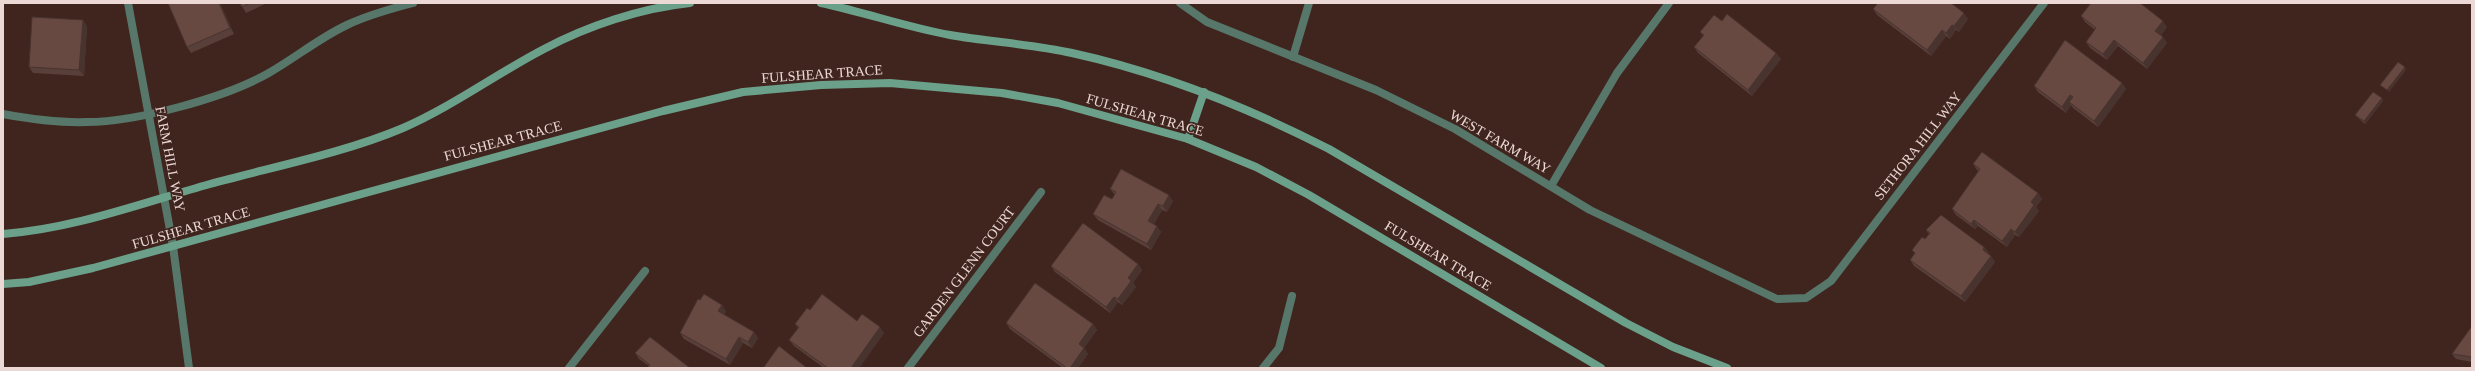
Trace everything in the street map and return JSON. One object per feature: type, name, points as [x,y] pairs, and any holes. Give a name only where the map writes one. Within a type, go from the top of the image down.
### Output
[{"type":"street","name":"FARM HILL WAY","points":[[128,3],[173,246],[189,368]]},
{"type":"street","points":[[3,114],[29,119],[88,123],[148,115],[220,95],[266,75],[346,25],[383,10],[413,3]]},
{"type":"street","points":[[3,234],[83,220],[346,147],[402,128],[469,94],[508,69],[552,45],[588,29],[635,14],[690,3]]},
{"type":"street","points":[[821,3],[951,35],[1071,52],[1144,71],[1204,92],[1280,124],[1329,149],[1626,323],[1673,347],[1727,368]]},
{"type":"street","name":"WEST FARM WAY","points":[[1180,3],[1207,22],[1376,90],[1455,129],[1590,210],[1777,299],[1806,298]]},
{"type":"street","points":[[1293,57],[1309,3]]},
{"type":"street","points":[[1551,186],[1617,73],[1669,3]]},
{"type":"street","name":"SETHORA HILL WAY","points":[[1806,298],[1831,281],[2044,3]]},
{"type":"street","name":"FULSHEAR TRACE","points":[[3,284],[29,282],[93,268],[663,111],[744,92],[821,85],[890,83],[935,85],[1002,93],[1058,103],[1188,139],[1256,167],[1309,195],[1601,368]]},
{"type":"street","points":[[1188,139],[1204,92]]},
{"type":"street","name":"GARDEN GLENN COURT","points":[[908,368],[1041,192]]},
{"type":"street","points":[[569,368],[645,271]]},
{"type":"street","points":[[1264,368],[1279,348],[1292,296]]},
{"type":"building","points":[[168,3],[219,3],[230,28],[187,47]]},
{"type":"building","points":[[240,3],[250,3],[242,7]]},
{"type":"building","points":[[1878,3],[1951,3],[1964,13],[1954,26],[1952,25],[1946,33],[1942,30],[1927,50],[1873,9]]},
{"type":"building","points":[[2091,3],[2140,3],[2163,21],[2155,31],[2163,37],[2143,63],[2114,40],[2103,54],[2086,42],[2096,28],[2081,16]]},
{"type":"building","points":[[1727,14],[1776,53],[1748,90],[1694,47],[1704,35],[1700,32],[1714,15],[1722,21]]},
{"type":"building","points":[[32,17],[83,20],[79,70],[29,67]]},
{"type":"building","points":[[2065,40],[2122,83],[2094,121],[2069,102],[2073,97],[2070,95],[2062,107],[2034,86]]},
{"type":"building","points":[[2398,62],[2405,67],[2387,90],[2380,85]]},
{"type":"building","points":[[2373,92],[2382,98],[2364,121],[2355,115]]},
{"type":"building","points":[[1982,152],[2038,193],[2031,202],[2034,205],[2015,232],[2011,229],[2002,241],[1974,220],[1971,224],[1952,209],[1980,169],[1973,164]]},
{"type":"building","points":[[1121,169],[1169,195],[1163,206],[1158,204],[1148,221],[1157,226],[1147,244],[1093,214],[1104,195],[1112,199],[1116,192],[1110,189]]},
{"type":"building","points":[[1941,215],[1984,247],[1983,250],[1991,256],[1961,296],[1910,260],[1915,253],[1912,250],[1922,237],[1925,239],[1930,233],[1926,230]]},
{"type":"building","points":[[1083,223],[1138,264],[1128,278],[1131,281],[1118,299],[1114,297],[1106,307],[1051,266]]},
{"type":"building","points":[[1035,283],[1093,324],[1079,344],[1084,348],[1070,368],[1067,368],[1006,323]]},
{"type":"building","points":[[704,294],[722,305],[718,311],[754,332],[748,342],[739,337],[726,359],[680,333],[698,299],[700,300]]},
{"type":"building","points":[[822,294],[857,321],[862,314],[880,327],[851,368],[828,368],[789,340],[799,327],[795,324],[807,308],[810,310]]},
{"type":"building","points":[[2472,326],[2472,357],[2452,354]]},
{"type":"building","points":[[650,337],[690,368],[647,368],[650,365],[635,353]]},
{"type":"building","points":[[779,346],[807,368],[765,368],[764,367]]}]
